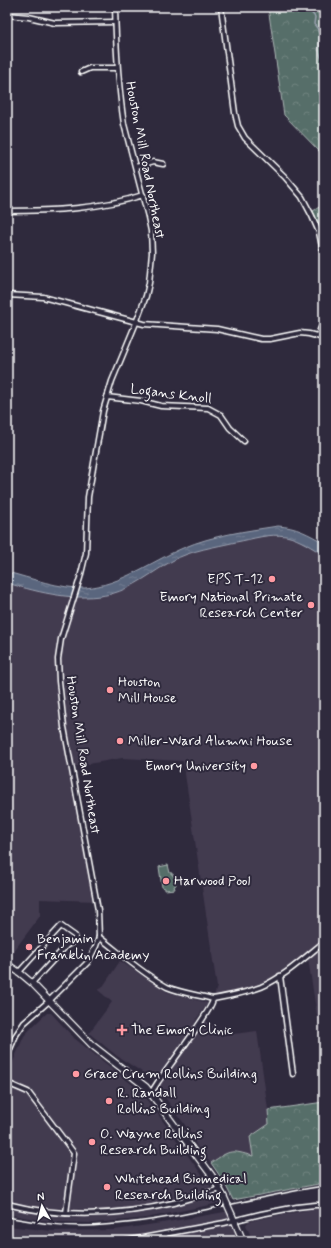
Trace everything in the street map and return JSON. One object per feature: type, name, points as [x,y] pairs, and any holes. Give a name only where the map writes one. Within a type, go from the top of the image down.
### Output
[{"type":"main road","points":[[7,964],[32,983],[92,1045],[137,1079],[151,1093],[212,1176],[224,1197],[243,1241]]},
{"type":"street","name":"Houston Mill Road Northeast","points":[[7,1056],[16,1035],[24,1024],[88,962],[99,937],[98,910],[64,727],[59,681],[59,653],[61,639],[80,578],[86,553],[88,497],[103,411],[112,381],[136,323],[148,289],[152,263],[151,231],[124,124],[117,68],[115,7]]},
{"type":"street","points":[[221,7],[238,126],[245,138],[285,177],[302,197],[319,232],[324,257]]},
{"type":"street","points":[[7,16],[25,17],[56,23],[116,22]]},
{"type":"street","points":[[81,72],[94,68],[117,68]]},
{"type":"street","points":[[136,167],[153,162],[163,164]]},
{"type":"street","points":[[7,211],[54,210],[87,207],[143,195]]},
{"type":"street","points":[[7,295],[42,296],[136,323],[156,326],[217,329],[261,339],[270,339],[300,333],[318,335],[324,338]]},
{"type":"street","points":[[318,335],[324,320]]},
{"type":"street","name":"Logans Knoll","points":[[107,397],[144,401],[160,406],[208,408],[221,415],[230,428],[244,441]]},
{"type":"street","points":[[19,972],[61,926],[74,936],[75,941],[68,945],[32,983]]},
{"type":"street","points":[[99,937],[157,981],[176,990],[213,999],[254,989],[280,976],[324,942]]},
{"type":"street","points":[[280,976],[293,1074]]},
{"type":"street","points":[[151,1093],[213,1003],[213,999]]},
{"type":"street","points":[[7,1083],[28,1092],[74,1153],[66,1213]]},
{"type":"street","points":[[7,1204],[23,1208],[66,1213],[92,1214],[131,1211],[175,1203],[220,1189]]},
{"type":"street","points":[[126,1241],[165,1234],[233,1218],[297,1207],[315,1205],[324,1206]]},
{"type":"street","points":[[165,1234],[166,1241]]},
{"type":"shaded area","name":"Emory University","points":[[275,532],[324,549],[324,942],[294,966],[262,986],[213,999],[217,987],[183,761],[122,758],[72,767],[96,901],[40,899],[40,916],[7,960],[7,577],[41,586],[106,590],[169,558]]},
{"type":"shaded area","points":[[324,946],[324,1061],[308,958]]},
{"type":"shaded area","points":[[120,961],[167,992],[208,1003],[197,1018],[188,1036],[154,1079],[151,1079],[117,1056],[89,1033],[112,1002],[98,990],[102,988]]},
{"type":"shaded area","points":[[47,1013],[51,1013],[74,1038],[139,1090],[210,1186],[219,1203],[146,1218],[94,1223],[40,1220],[7,1214],[7,1076],[24,1036]]},
{"type":"shaded area","points":[[203,1019],[226,1035],[257,1031],[268,1110],[324,1102],[324,1183],[233,1200],[219,1173],[196,1145],[193,1136],[156,1085]]},
{"type":"shaded area","points":[[313,1209],[324,1209],[324,1241],[253,1241],[246,1225],[248,1222],[259,1219]]},
{"type":"shaded area","points":[[230,1211],[243,1241],[7,1241],[7,1226],[52,1231],[115,1230]]},
{"type":"green space","points":[[268,7],[324,7],[324,164],[322,154],[284,115]]},
{"type":"green space","points":[[324,204],[324,243],[322,232],[313,211]]},
{"type":"green space","points":[[168,865],[170,873],[174,875],[176,885],[174,886],[175,889],[165,890],[165,888],[162,887],[159,867]]},
{"type":"green space","points":[[324,1102],[324,1183],[233,1200],[224,1182],[211,1163],[223,1155],[231,1152],[253,1156],[250,1137],[269,1124],[268,1110]]},
{"type":"water","points":[[278,526],[291,528],[302,532],[324,543],[324,555],[291,537],[280,535],[267,536],[195,551],[179,557],[135,584],[111,594],[72,597],[46,593],[7,583],[7,572],[66,587],[85,588],[98,586],[123,578],[183,548],[206,540],[230,534]]},
{"type":"waterway","points":[[317,7],[311,12],[315,17],[314,24],[319,33],[319,50],[324,64]]},
{"type":"waterway","points":[[324,90],[319,91],[321,101],[324,105]]},
{"type":"railway","points":[[7,1217],[67,1225],[91,1226],[131,1223],[186,1214],[324,1186]]},
{"type":"place","name":"EPS T-12","points":[[272,579]]},
{"type":"place","name":"Emory National Primate Research Center","points":[[311,605]]},
{"type":"place","name":"Houston Mill House","points":[[110,690]]},
{"type":"place","name":"Miller-Ward Alumni House","points":[[120,741]]},
{"type":"place","name":"Emory University","points":[[254,766]]},
{"type":"place","name":"Harwood Pool","points":[[166,881]]},
{"type":"place","name":"Benjamin Franklin Academy","points":[[29,947]]},
{"type":"place","name":"The Emory Clinic","points":[[122,1030]]},
{"type":"place","name":"Grace Crum Rollins Building","points":[[76,1074]]},
{"type":"place","name":"R. Randall Rollins Building","points":[[109,1101]]},
{"type":"place","name":"O. Wayne Rollins Research Building","points":[[92,1142]]},
{"type":"place","name":"Whitehead Biomedical Research Building","points":[[107,1187]]}]
